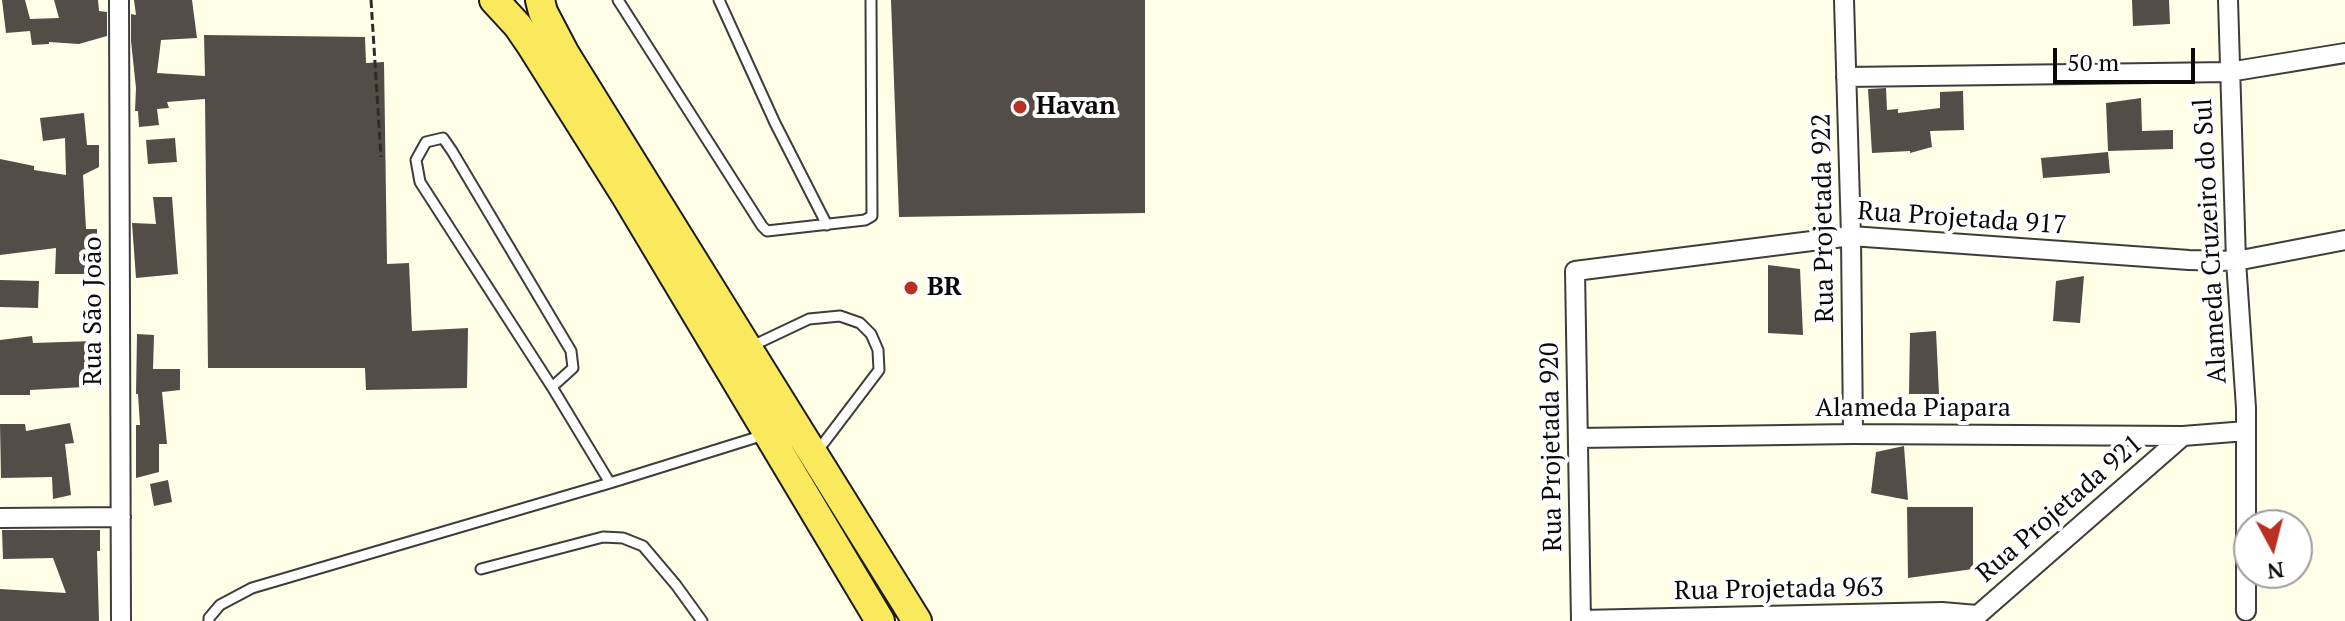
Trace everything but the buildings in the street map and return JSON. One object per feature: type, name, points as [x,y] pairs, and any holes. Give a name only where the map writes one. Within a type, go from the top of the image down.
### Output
[{"type":"main road","points":[[494,0],[557,62],[748,347],[917,621]]},
{"type":"main road","points":[[540,0],[557,62],[626,196],[880,621]]},
{"type":"street","name":"Rua São João","points":[[119,0],[121,621]]},
{"type":"street","name":"Rua Projetada 922","points":[[1844,0],[1853,434]]},
{"type":"street","name":"Alameda Cruzeiro do Sul","points":[[2228,0],[2236,261],[2246,431],[2246,611]]},
{"type":"street","points":[[1846,77],[2229,72],[2345,53]]},
{"type":"street","name":"Rua Projetada 917","points":[[1575,271],[1851,236],[2236,261],[2345,240]]},
{"type":"street","name":"Rua Projetada 920","points":[[1575,271],[1581,621]]},
{"type":"street","name":"Alameda Piapara","points":[[1579,438],[1853,434],[2183,436],[2246,431]]},
{"type":"street","name":"Rua Projetada 921","points":[[1974,618],[2183,436]]},
{"type":"street","points":[[0,518],[121,517]]},
{"type":"street","name":"Rua Projetada 963","points":[[1581,621],[1926,612],[1974,618]]},
{"type":"lane","points":[[618,0],[767,231],[865,220],[872,216],[871,0]]},
{"type":"lane","points":[[719,0],[775,123],[827,225]]},
{"type":"lane","points":[[552,387],[573,368],[571,351],[443,138],[426,142],[416,160],[420,182],[610,483]]},
{"type":"lane","points":[[748,347],[809,319],[840,316],[860,323],[871,334],[878,350],[879,370],[814,456]]},
{"type":"lane","points":[[209,621],[220,605],[252,588],[767,434]]},
{"type":"lane","points":[[481,569],[603,537],[623,538],[643,546],[702,621]]},
{"type":"path","points":[[371,0],[381,157]]},
{"type":"place","name":"Havan","points":[[1020,107]]},
{"type":"place","name":"BR","points":[[911,288]]}]
